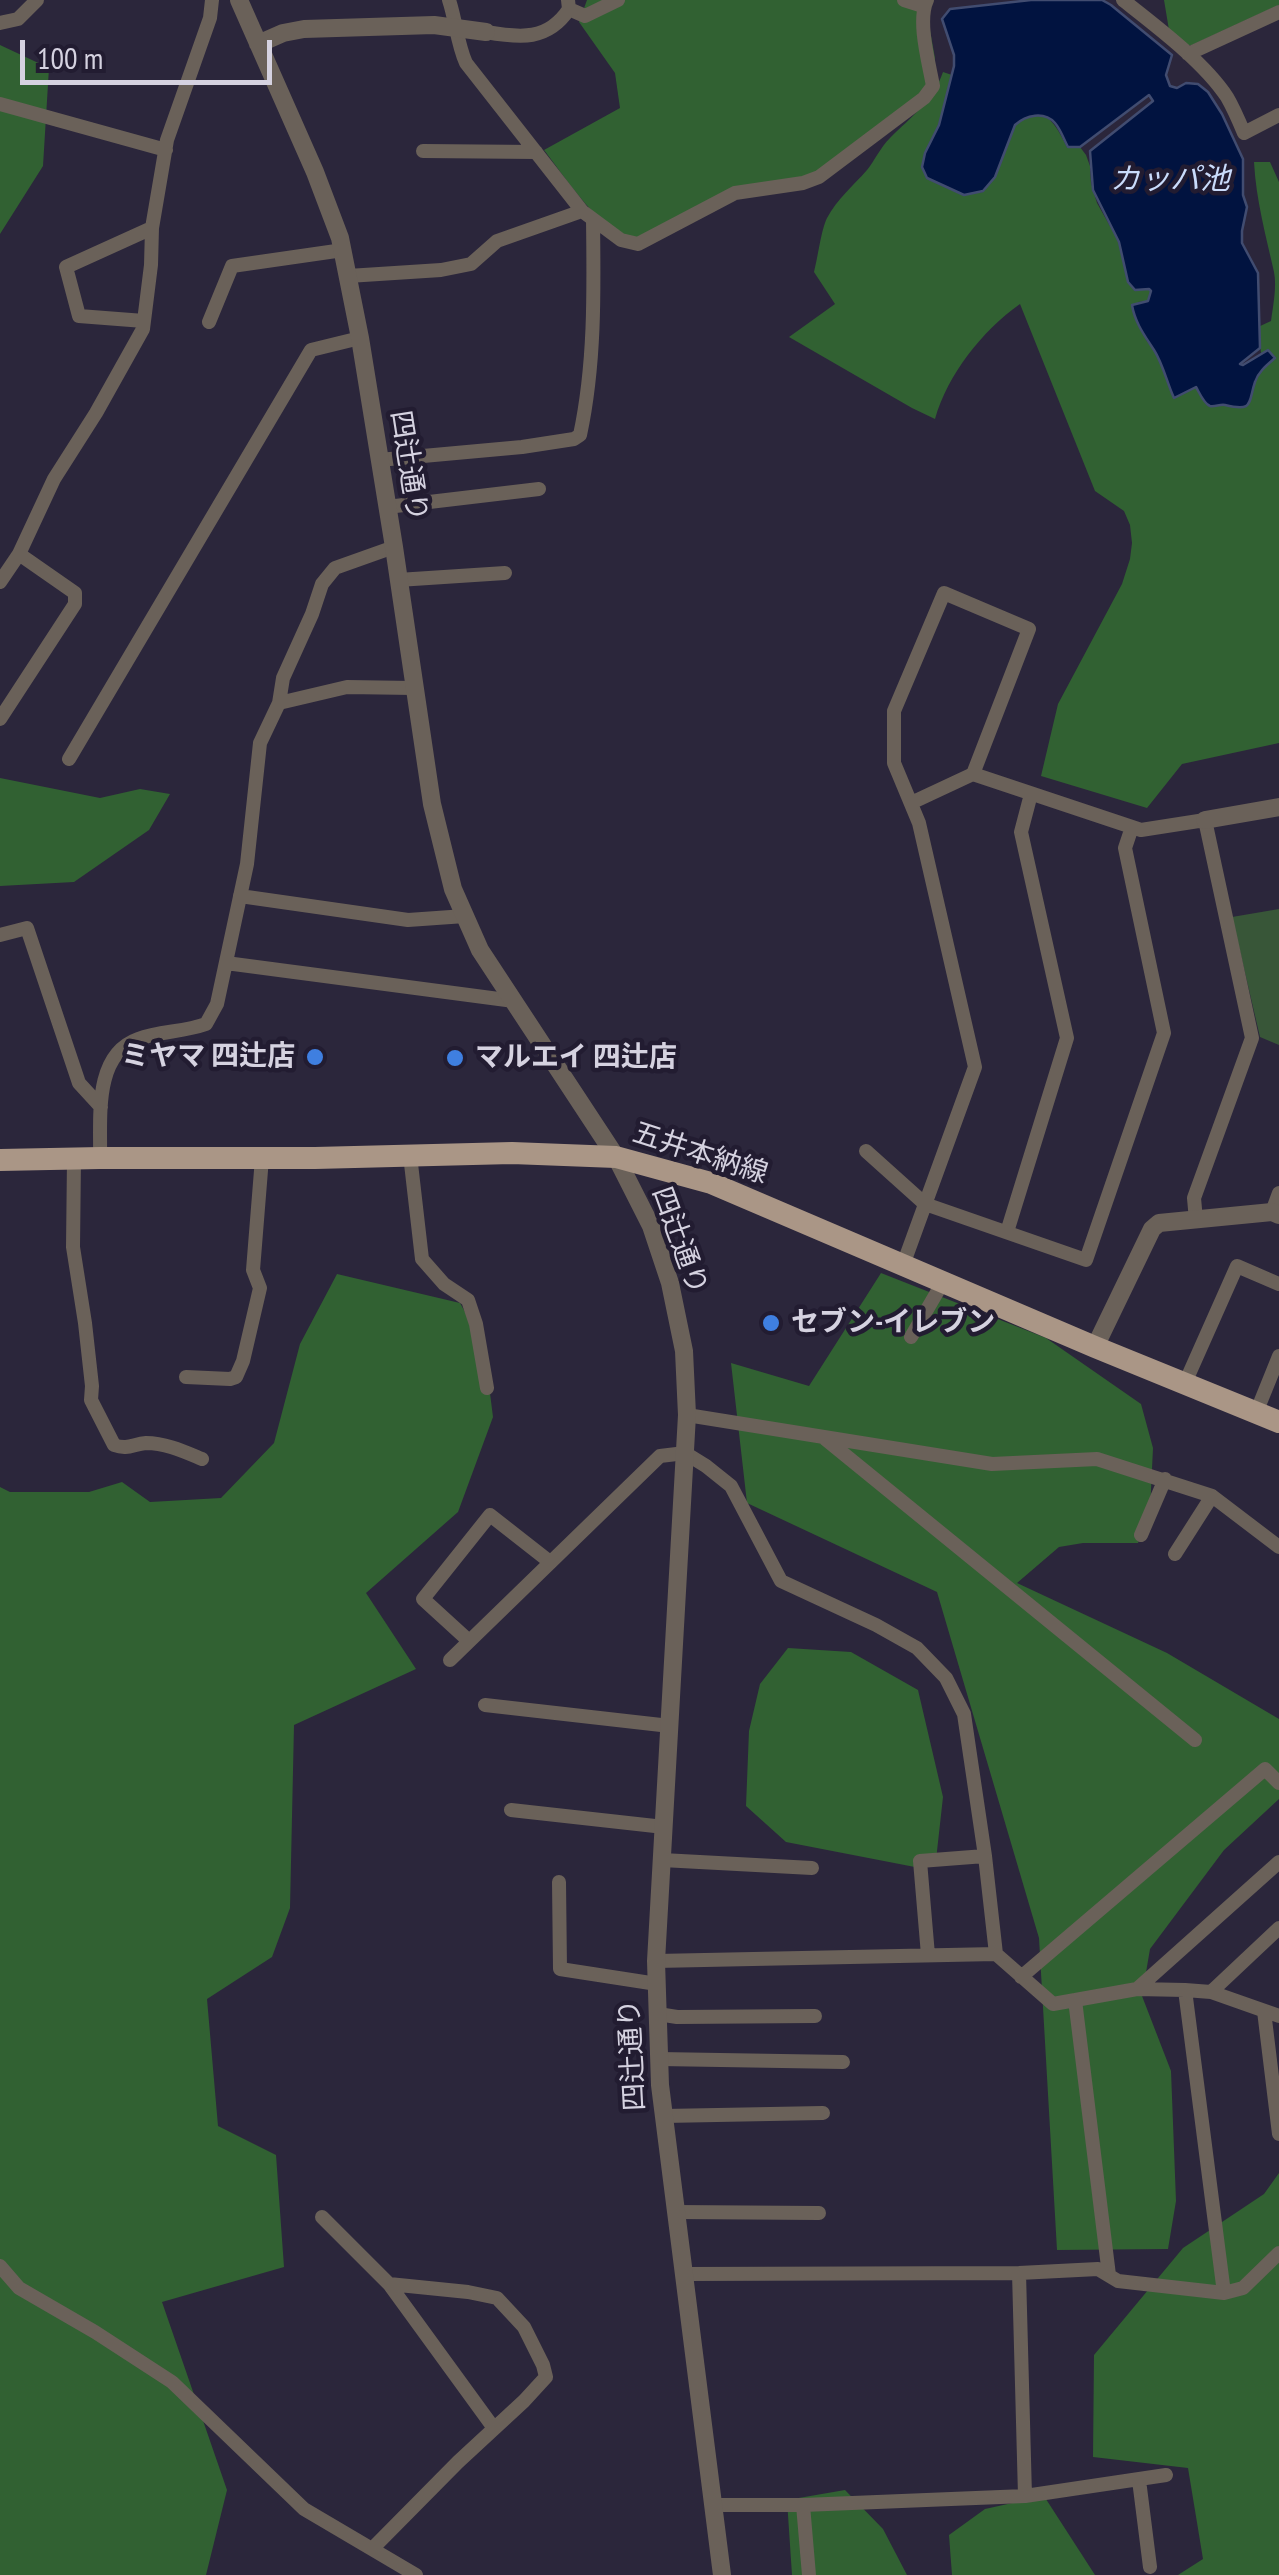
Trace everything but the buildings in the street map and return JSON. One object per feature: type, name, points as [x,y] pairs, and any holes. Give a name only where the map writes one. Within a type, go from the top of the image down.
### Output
[{"type":"main road","name":"五井本納線","points":[[0,1160],[512,1153],[616,1157],[711,1183],[1095,1348],[1279,1422]]},
{"type":"street","points":[[0,23],[18,19],[37,0]]},
{"type":"street","points":[[0,582],[20,554],[54,479],[143,329],[152,228],[166,150],[210,18],[212,0]]},
{"type":"street","name":"四辻通り","points":[[239,0],[333,216],[342,250],[360,338],[432,804],[453,889],[480,950],[616,1157],[650,1226],[670,1282],[684,1350],[687,1415],[656,1961],[659,2059],[722,2575]]},
{"type":"street","points":[[449,0],[466,63],[588,216],[621,240],[638,244],[735,193],[803,183],[819,176],[924,98],[933,86],[925,46],[925,3],[904,0]]},
{"type":"street","points":[[258,44],[294,30],[434,25],[515,38],[541,34],[554,27],[568,5],[586,16],[618,0]]},
{"type":"street","points":[[1123,0],[1188,54],[1227,98],[1244,134],[1279,115]]},
{"type":"street","points":[[1188,54],[1279,12]]},
{"type":"street","points":[[0,104],[166,150]]},
{"type":"street","points":[[423,151],[536,152]]},
{"type":"street","points":[[348,276],[442,270],[470,264],[498,241],[588,216]]},
{"type":"street","points":[[379,460],[522,448],[580,435],[591,352],[588,216]]},
{"type":"street","points":[[144,321],[79,316],[66,267],[152,228]]},
{"type":"street","points":[[209,322],[232,266],[342,250]]},
{"type":"street","points":[[68,759],[311,350],[360,338]]},
{"type":"street","points":[[387,507],[539,489]]},
{"type":"street","points":[[100,1158],[101,1106],[112,1060],[133,1040],[206,1024],[217,1004],[247,864],[260,743],[322,584],[336,568],[394,548]]},
{"type":"street","points":[[0,719],[75,604],[75,593],[20,554]]},
{"type":"street","points":[[398,580],[505,573]]},
{"type":"street","points":[[903,1266],[975,1067],[919,823],[910,803],[894,763],[894,711],[944,592],[1030,628],[972,774],[910,803]]},
{"type":"street","points":[[278,703],[347,688],[413,688]]},
{"type":"street","points":[[972,774],[1141,830],[1279,808]]},
{"type":"street","points":[[1007,1232],[1067,1038],[1020,832],[1031,794]]},
{"type":"street","points":[[1196,1220],[1194,1198],[1252,1038],[1205,820]]},
{"type":"street","points":[[866,1152],[925,1204],[1086,1260],[1164,1033],[1125,848],[1132,827]]},
{"type":"street","points":[[240,896],[408,920],[465,916]]},
{"type":"street","points":[[0,935],[27,928],[79,1083],[101,1106]]},
{"type":"street","points":[[226,963],[514,1001]]},
{"type":"street","points":[[410,1156],[422,1259],[444,1284],[468,1300],[487,1388]]},
{"type":"street","points":[[74,1158],[73,1247],[85,1323],[91,1400],[114,1446],[125,1449],[144,1443],[175,1447],[202,1460]]},
{"type":"street","points":[[186,1377],[230,1379],[243,1362],[260,1288],[253,1270],[262,1158]]},
{"type":"street","points":[[1095,1348],[1152,1229],[1159,1223],[1275,1213],[1279,1193]]},
{"type":"street","points":[[1185,1383],[1238,1266],[1279,1284]]},
{"type":"street","points":[[911,1337],[942,1282]]},
{"type":"street","points":[[1256,1412],[1279,1356]]},
{"type":"street","points":[[687,1415],[992,1464],[1097,1459],[1212,1496],[1277,1542]]},
{"type":"street","points":[[823,1436],[1195,1740]]},
{"type":"street","points":[[450,1660],[660,1456],[685,1453],[731,1486],[781,1581],[916,1648],[946,1678],[964,1714],[986,1856],[996,1954],[1053,2004],[1137,1988],[1185,1990],[1211,1992],[1272,2014],[1279,2134]]},
{"type":"street","points":[[1141,1535],[1165,1479]]},
{"type":"street","points":[[1175,1554],[1212,1496]]},
{"type":"street","points":[[469,1641],[423,1599],[490,1515],[550,1562]]},
{"type":"street","points":[[485,1705],[670,1726]]},
{"type":"street","points":[[1021,1977],[1264,1769],[1279,1783]]},
{"type":"street","points":[[511,1810],[664,1827]]},
{"type":"street","points":[[928,1956],[920,1861],[986,1856]]},
{"type":"street","points":[[662,1860],[812,1868]]},
{"type":"street","points":[[1137,1988],[1279,1862]]},
{"type":"street","points":[[559,1882],[560,1970],[657,1984]]},
{"type":"street","points":[[1211,1992],[1279,1928]]},
{"type":"street","points":[[656,1961],[996,1954]]},
{"type":"street","points":[[1185,1990],[1224,2293]]},
{"type":"street","points":[[1076,2000],[1109,2276]]},
{"type":"street","points":[[658,2014],[815,2016]]},
{"type":"street","points":[[659,2059],[843,2062]]},
{"type":"street","points":[[664,2116],[823,2113]]},
{"type":"street","points":[[675,2212],[819,2213]]},
{"type":"street","points":[[322,2217],[389,2284],[493,2427]]},
{"type":"street","points":[[684,2274],[1019,2273],[1098,2269],[1118,2281],[1224,2293],[1244,2288],[1279,2253]]},
{"type":"street","points":[[0,2266],[19,2288],[172,2382],[304,2509],[416,2575]]},
{"type":"street","points":[[1019,2273],[1025,2496]]},
{"type":"street","points":[[372,2549],[546,2377],[524,2327],[497,2298],[389,2284]]},
{"type":"street","points":[[712,2505],[1025,2496],[1166,2475]]},
{"type":"street","points":[[1139,2480],[1150,2566]]},
{"type":"street","points":[[803,2505],[809,2575]]},
{"type":"green space","points":[[587,0],[928,0],[934,74],[921,95],[820,176],[764,185],[638,239],[612,229],[599,218],[544,150],[620,108],[615,73],[579,22]]},
{"type":"green space","points":[[1164,0],[1279,0],[1279,5],[1187,45],[1169,30]]},
{"type":"green space","points":[[0,45],[49,68],[43,166],[0,234]]},
{"type":"green space","points":[[943,72],[952,75],[939,125],[925,153],[935,182],[964,195],[983,192],[995,177],[1015,124],[1033,114],[1041,114],[1053,123],[1067,147],[1080,147],[1090,166],[1097,203],[1119,242],[1135,290],[1151,291],[1148,301],[1138,302],[1146,340],[1155,351],[1175,397],[1196,387],[1208,404],[1245,406],[1258,375],[1274,358],[1267,352],[1261,353],[1258,327],[1271,321],[1275,284],[1254,162],[1270,162],[1279,182],[1279,743],[1182,764],[1147,808],[1041,776],[1058,704],[1122,584],[1132,543],[1124,511],[1095,491],[1020,304],[968,355],[948,386],[935,419],[789,337],[835,304],[814,272],[827,218],[886,142],[927,100]]},
{"type":"green space","points":[[0,778],[100,798],[140,789],[170,794],[149,830],[74,882],[0,886]]},
{"type":"green space","points":[[1279,909],[1279,1045],[1260,1037],[1232,917]]},
{"type":"green space","points":[[881,1273],[1046,1338],[1141,1404],[1153,1448],[1150,1511],[1138,1543],[1059,1547],[1017,1583],[1167,1653],[1279,1719],[1279,1799],[1224,1850],[1150,1949],[1142,1996],[1171,2071],[1176,2201],[1168,2249],[1057,2250],[1039,1938],[937,1592],[747,1503],[731,1363],[809,1386]]},
{"type":"green space","points":[[337,1274],[460,1303],[484,1346],[493,1417],[458,1512],[366,1593],[416,1669],[294,1725],[290,1908],[272,1957],[207,1999],[218,2126],[276,2155],[284,2267],[162,2302],[227,2490],[206,2575],[0,2575],[0,1487],[10,1492],[89,1492],[122,1482],[150,1502],[221,1498],[274,1443],[300,1344]]},
{"type":"green space","points":[[788,1648],[851,1652],[918,1690],[943,1797],[936,1860],[920,1868],[786,1842],[746,1806],[749,1731],[760,1684]]},
{"type":"green space","points":[[1279,2173],[1279,2575],[1178,2575],[1203,2559],[1188,2468],[1093,2457],[1094,2355],[1183,2248],[1264,2194]]},
{"type":"green space","points":[[845,2490],[883,2529],[907,2575],[792,2575],[787,2500]]},
{"type":"green space","points":[[1044,2496],[1095,2575],[952,2575],[949,2535],[985,2509]]},
{"type":"water","name":"カッパ池","points":[[1031,0],[1102,0],[1111,5],[1172,55],[1166,75],[1170,86],[1198,84],[1222,114],[1243,159],[1247,207],[1242,243],[1258,273],[1260,348],[1240,364],[1268,350],[1275,358],[1258,375],[1245,406],[1210,406],[1196,387],[1174,398],[1132,305],[1148,301],[1151,291],[1135,290],[1128,282],[1119,242],[1093,190],[1090,151],[1153,101],[1149,95],[1080,147],[1068,147],[1051,119],[1035,116],[1019,122],[995,177],[983,191],[964,195],[927,178],[922,167],[925,153],[939,125],[954,66],[942,19],[950,9]]},
{"type":"place","name":"ミヤマ 四辻店","points":[[315,1057]]},
{"type":"place","name":"マルエイ 四辻店","points":[[455,1058]]},
{"type":"place","name":"セブン-イレブン","points":[[771,1323]]}]
